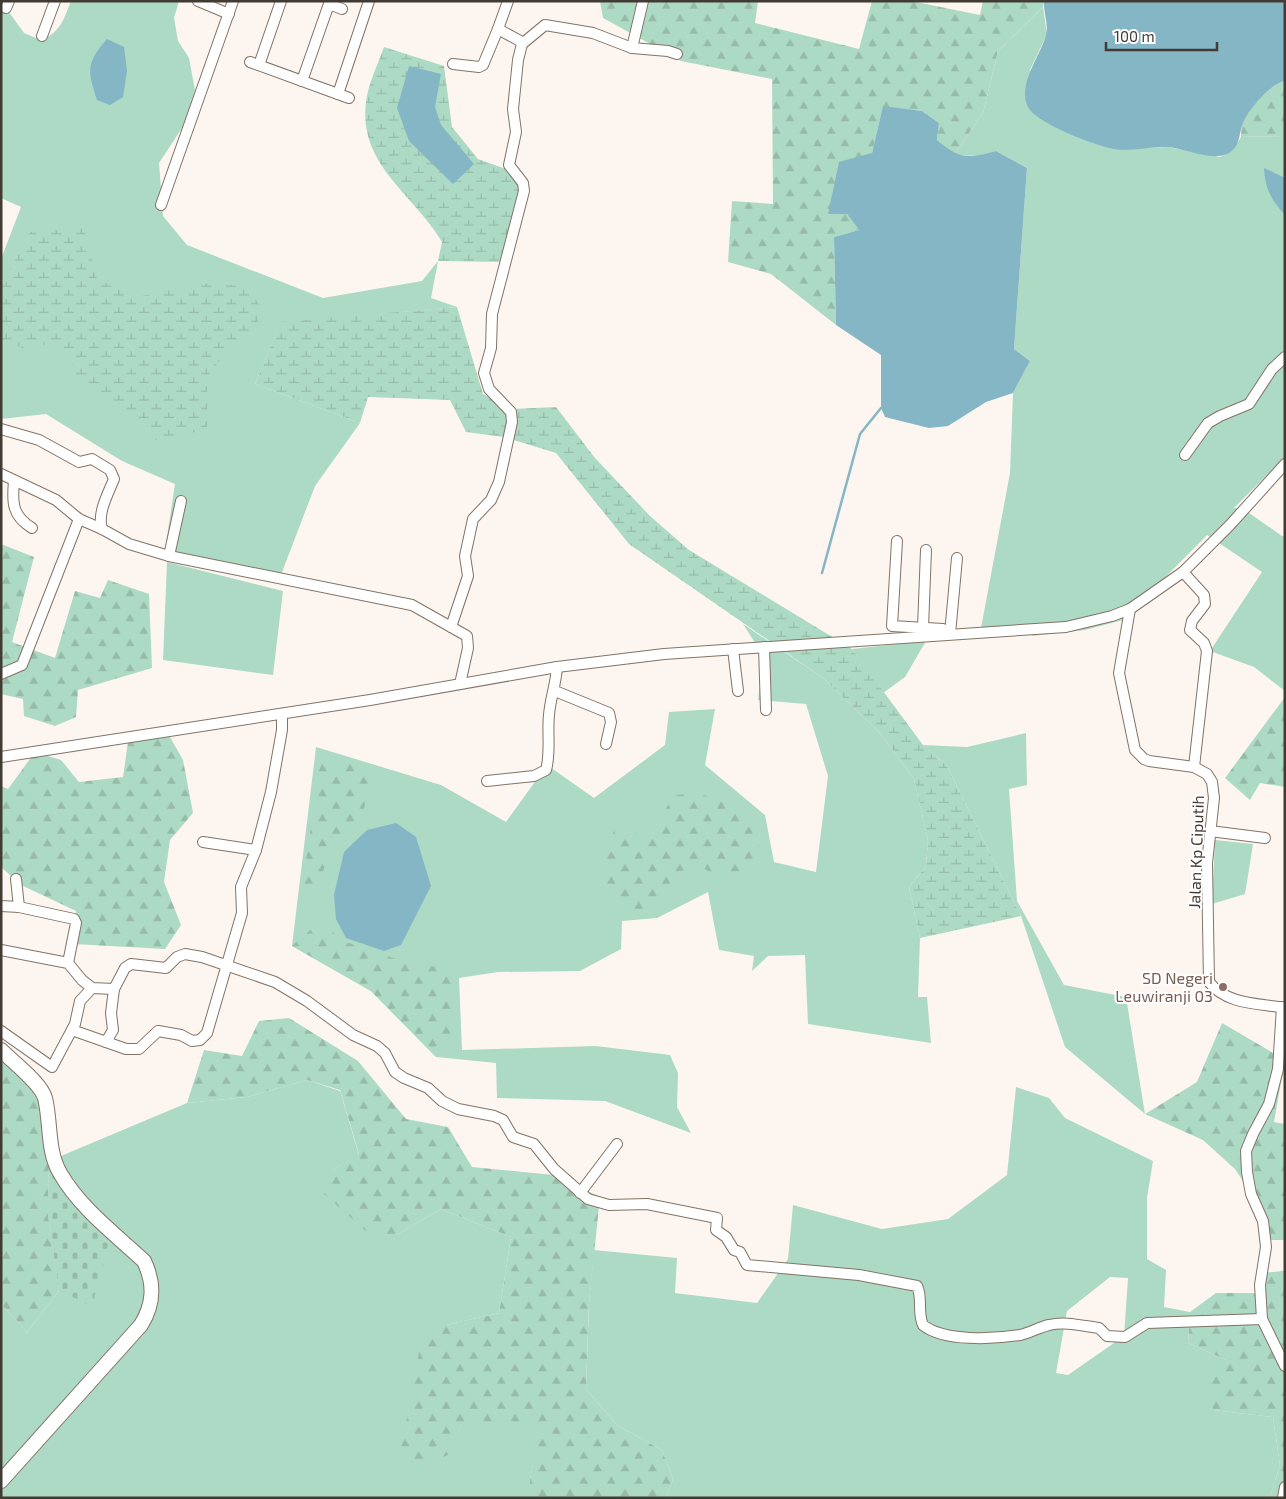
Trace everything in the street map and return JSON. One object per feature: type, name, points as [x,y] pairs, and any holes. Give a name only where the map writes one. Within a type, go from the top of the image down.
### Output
[{"type":"main road","points":[[1,1050],[31,1079],[44,1096],[52,1148],[59,1172],[78,1198],[144,1261],[152,1285],[149,1313],[141,1325],[1,1481]]},
{"type":"street","points":[[42,36],[55,1]]},
{"type":"street","points":[[198,1],[229,14]]},
{"type":"street","points":[[161,205],[234,1]]},
{"type":"street","points":[[281,1],[255,63],[349,98]]},
{"type":"street","points":[[338,94],[369,1]]},
{"type":"street","points":[[453,64],[479,67],[483,65],[508,1]]},
{"type":"street","points":[[632,48],[643,1]]},
{"type":"street","points":[[302,80],[329,3],[342,9]]},
{"type":"street","points":[[451,627],[468,576],[465,556],[473,519],[491,500],[499,482],[512,422],[510,412],[489,389],[484,374],[491,348],[492,314],[524,191],[523,182],[509,166],[516,132],[513,109],[518,60],[522,44],[545,25],[594,33],[632,48],[668,51],[677,54]]},
{"type":"street","points":[[498,29],[522,44]]},
{"type":"street","points":[[1185,455],[1208,423],[1250,404],[1272,368],[1285,357]]},
{"type":"street","points":[[1,429],[39,440],[79,462],[92,459],[110,470],[114,479],[102,512],[100,523],[102,529]]},
{"type":"street","points":[[1,757],[282,714],[557,668],[664,654],[950,632],[1066,627],[1112,616],[1130,609],[1183,572],[1230,525],[1285,464]]},
{"type":"street","points":[[1,474],[56,500],[79,519],[129,544],[169,556],[412,605],[467,636],[468,640],[460,684]]},
{"type":"street","points":[[14,481],[12,504],[22,522],[32,528]]},
{"type":"street","points":[[169,556],[181,501]]},
{"type":"street","points":[[1,674],[22,664],[79,519]]},
{"type":"street","points":[[897,541],[892,626],[950,632]]},
{"type":"street","points":[[923,628],[926,550]]},
{"type":"street","points":[[950,632],[957,558]]},
{"type":"street","points":[[1130,609],[1119,672],[1135,750],[1144,760],[1194,767],[1207,651],[1204,643],[1190,630],[1192,621],[1205,604],[1204,595],[1183,572]]},
{"type":"street","points":[[764,647],[766,710]]},
{"type":"street","points":[[733,649],[738,691]]},
{"type":"street","points":[[487,782],[534,776],[546,770],[549,758],[549,713],[555,690],[557,668]]},
{"type":"street","points":[[555,690],[609,713],[611,722],[606,744]]},
{"type":"street","points":[[72,1030],[126,1049],[139,1049],[158,1031],[181,1034],[192,1041],[200,1040],[207,1033],[242,913],[241,887],[256,850],[271,792],[282,730],[282,714]]},
{"type":"street","name":"Jalan Kp Ciputih","points":[[1194,767],[1208,774],[1212,782],[1214,798],[1207,862],[1208,982],[1217,993],[1227,997],[1251,1003],[1284,1007]]},
{"type":"street","points":[[1210,831],[1264,838]]},
{"type":"street","points":[[203,842],[256,850]]},
{"type":"street","points":[[16,879],[19,907]]},
{"type":"street","points":[[1,906],[19,907],[74,919],[76,924],[68,964]]},
{"type":"street","points":[[1,950],[68,964],[92,988],[114,989]]},
{"type":"street","points":[[106,1042],[113,1030],[111,1012],[114,989],[125,968],[131,964],[166,968],[177,957],[185,954],[202,957],[275,982],[307,1001],[353,1034],[377,1046],[385,1053],[395,1072],[428,1088],[442,1101],[458,1109],[494,1116],[503,1120],[513,1136],[534,1144],[554,1169],[580,1193],[598,1204],[647,1204],[717,1218],[716,1230],[726,1237],[734,1250],[740,1252],[747,1265],[859,1275],[917,1286],[920,1293],[919,1316],[922,1325],[942,1334],[992,1337],[1022,1334],[1049,1324],[1062,1323],[1099,1328],[1107,1336],[1125,1337],[1146,1323],[1262,1318]]},
{"type":"street","points":[[1,1031],[52,1067],[72,1030],[80,1001],[92,988]]},
{"type":"street","points":[[1284,1007],[1278,1069],[1269,1104],[1246,1151],[1251,1194],[1263,1221],[1266,1247],[1260,1285],[1262,1318],[1285,1366]]},
{"type":"street","points":[[580,1193],[617,1144]]},
{"type":"street","points":[[1283,1498],[1285,1487]]},
{"type":"green space","points":[[1,1],[24,33],[41,40],[53,33],[61,25],[71,1],[179,1],[174,18],[178,41],[189,58],[195,90],[184,125],[159,163],[163,216],[187,245],[323,298],[422,281],[438,261],[431,298],[457,307],[281,323],[255,384],[360,423],[315,486],[279,580],[165,550],[175,484],[122,461],[46,414],[1,419],[1,259],[21,207],[1,198]]},
{"type":"green space","points":[[600,1],[758,1],[755,23],[859,49],[872,1],[911,1],[980,15],[983,1],[1044,1],[1043,7],[998,51],[983,113],[954,155],[937,140],[939,123],[922,111],[883,107],[872,153],[828,214],[847,214],[859,230],[834,237],[836,325],[771,274],[728,262],[732,201],[773,204],[772,79],[681,61],[603,18]]},
{"type":"green space","points":[[1043,7],[1047,34],[1030,70],[1115,149],[1168,147],[1220,157],[1233,150],[1241,137],[1285,136],[1285,457],[1234,508],[1242,508],[1282,536],[1285,536],[1285,691],[1254,667],[1210,651],[1262,572],[1207,535],[1123,620],[1085,630],[1032,636],[1031,626],[981,628],[1010,473],[1013,393],[1030,361],[1014,349],[1027,168],[996,151],[978,156],[954,155],[983,113],[998,51]]},
{"type":"green space","points":[[384,47],[444,66],[452,127],[478,159],[525,176],[506,262],[438,261],[442,242],[390,178],[379,161],[371,144],[366,124],[366,102],[371,81]]},
{"type":"green space","points":[[1285,81],[1285,136],[1241,137],[1244,119],[1254,105],[1266,92]]},
{"type":"green space","points":[[84,228],[97,279],[136,297],[215,282],[248,288],[261,307],[257,328],[228,349],[207,377],[207,430],[155,440],[111,401],[77,379],[68,349],[38,344],[25,349],[1,339],[1,280],[6,277],[30,232]]},
{"type":"green space","points":[[457,307],[483,394],[512,409],[556,407],[595,458],[650,516],[689,550],[852,649],[923,745],[947,766],[1021,916],[920,938],[909,887],[926,866],[928,840],[914,779],[880,733],[823,678],[629,544],[556,453],[504,437],[466,432],[450,400],[368,397],[360,423],[255,384],[281,322]]},
{"type":"green space","points":[[1,544],[34,557],[12,642],[55,658],[75,591],[100,598],[108,580],[149,594],[152,668],[78,690],[76,717],[55,726],[24,716],[23,699],[1,694]]},
{"type":"green space","points":[[167,562],[283,591],[273,675],[163,660]]},
{"type":"green space","points":[[743,624],[823,678],[880,733],[914,779],[928,840],[926,866],[909,887],[920,938],[918,997],[927,997],[931,1043],[808,1024],[805,955],[768,956],[752,971],[754,956],[719,950],[708,892],[657,918],[622,921],[621,949],[580,971],[498,972],[459,978],[462,1050],[596,1046],[670,1055],[678,1073],[677,1107],[691,1133],[605,1101],[497,1098],[496,1063],[436,1057],[371,991],[292,946],[316,747],[441,785],[506,822],[547,765],[594,798],[665,745],[669,712],[715,709],[705,765],[765,815],[774,862],[816,872],[828,776],[806,704],[758,700],[764,657]]},
{"type":"green space","points":[[926,641],[905,677],[883,693],[852,649]]},
{"type":"green space","points":[[1285,697],[1285,787],[1260,783],[1250,800],[1225,778]]},
{"type":"green space","points":[[166,730],[183,760],[193,813],[170,840],[164,882],[181,925],[165,949],[73,944],[76,911],[21,885],[1,867],[1,786],[8,789],[35,752],[61,760],[79,782],[123,777],[128,742]]},
{"type":"green space","points":[[1026,733],[1027,785],[1009,789],[1017,901],[1064,985],[1126,997],[1145,1114],[1065,1047],[1021,916],[947,766],[923,745],[967,747]]},
{"type":"green space","points":[[335,760],[373,770],[361,822],[331,852],[313,895],[301,895],[320,763]]},
{"type":"green space","points":[[697,792],[739,809],[756,821],[759,846],[749,869],[717,877],[705,869],[678,871],[657,905],[636,915],[606,891],[602,860],[615,829],[650,837],[673,796]]},
{"type":"green space","points":[[1215,840],[1253,844],[1245,894],[1212,904]]},
{"type":"green space","points":[[315,926],[330,930],[343,941],[393,958],[441,968],[451,979],[452,1041],[436,1057],[371,991],[292,946]]},
{"type":"green space","points":[[289,1018],[358,1061],[406,1119],[448,1127],[472,1167],[554,1175],[600,1197],[589,1303],[586,1389],[617,1425],[662,1450],[673,1479],[666,1498],[530,1498],[530,1479],[540,1425],[461,1425],[448,1455],[418,1467],[401,1450],[419,1352],[446,1325],[499,1313],[511,1237],[441,1209],[396,1235],[366,1231],[324,1194],[334,1169],[359,1154],[340,1090],[307,1080],[247,1097],[187,1103],[204,1050],[242,1056],[259,1021]]},
{"type":"green space","points":[[1222,1023],[1285,1060],[1274,1122],[1285,1124],[1285,1240],[1270,1240],[1264,1213],[1235,1169],[1203,1140],[1145,1114],[1197,1082]]},
{"type":"green space","points":[[1,1054],[30,1074],[41,1101],[49,1161],[48,1214],[59,1291],[27,1332],[1,1304]]},
{"type":"green space","points":[[307,1080],[340,1091],[359,1155],[334,1169],[396,1235],[441,1209],[511,1237],[499,1313],[446,1325],[447,1455],[461,1425],[541,1425],[530,1479],[530,1498],[1,1498],[1,1304],[27,1332],[59,1291],[48,1214],[49,1161],[187,1103],[247,1097]]},
{"type":"green space","points":[[1016,1087],[1049,1098],[1065,1118],[1153,1161],[1147,1198],[1147,1259],[1166,1270],[1164,1307],[1190,1312],[1188,1343],[1226,1360],[1213,1410],[1273,1417],[1280,1465],[1270,1498],[666,1498],[673,1479],[662,1450],[617,1425],[586,1389],[589,1303],[594,1250],[677,1258],[675,1293],[757,1303],[788,1259],[793,1205],[882,1229],[948,1219],[1007,1175]],"holes":[[[1110,1277],[1128,1278],[1124,1336],[1068,1375],[1056,1373],[1067,1311]]]},
{"type":"green space","points":[[49,1161],[112,1230],[92,1306],[59,1291],[48,1214]]},
{"type":"green space","points":[[1285,1272],[1285,1498],[1270,1498],[1280,1465],[1273,1417],[1213,1410],[1208,1385],[1226,1360],[1188,1343],[1190,1312],[1216,1293],[1260,1293],[1262,1273]]},
{"type":"water","points":[[1044,1],[1285,1],[1285,81],[1266,92],[1248,113],[1237,144],[1233,150],[1226,154],[1210,156],[1167,147],[1120,150],[1095,144],[1045,122],[1030,110],[1026,102],[1027,82],[1047,31]]},
{"type":"water","points":[[107,39],[124,47],[127,71],[123,97],[110,105],[97,100],[90,75],[90,68],[95,55]]},
{"type":"water","points":[[409,66],[441,74],[435,107],[441,125],[474,164],[453,184],[409,141],[397,108]]},
{"type":"water","points":[[883,106],[922,111],[939,123],[937,140],[958,154],[971,156],[996,151],[1027,168],[1014,349],[1030,361],[1013,393],[986,402],[948,426],[929,428],[885,417],[881,408],[881,355],[836,325],[834,237],[859,230],[847,214],[828,214],[839,162],[872,153]]},
{"type":"water","points":[[1264,168],[1285,178],[1285,215],[1270,193]]},
{"type":"water","points":[[396,823],[416,837],[431,886],[401,945],[384,951],[346,938],[336,919],[334,895],[344,852],[367,830]]},
{"type":"waterway","points":[[822,573],[860,434],[881,408]]},
{"type":"place","name":"SD Negeri Leuwiranji 03","points":[[1223,987]]}]
